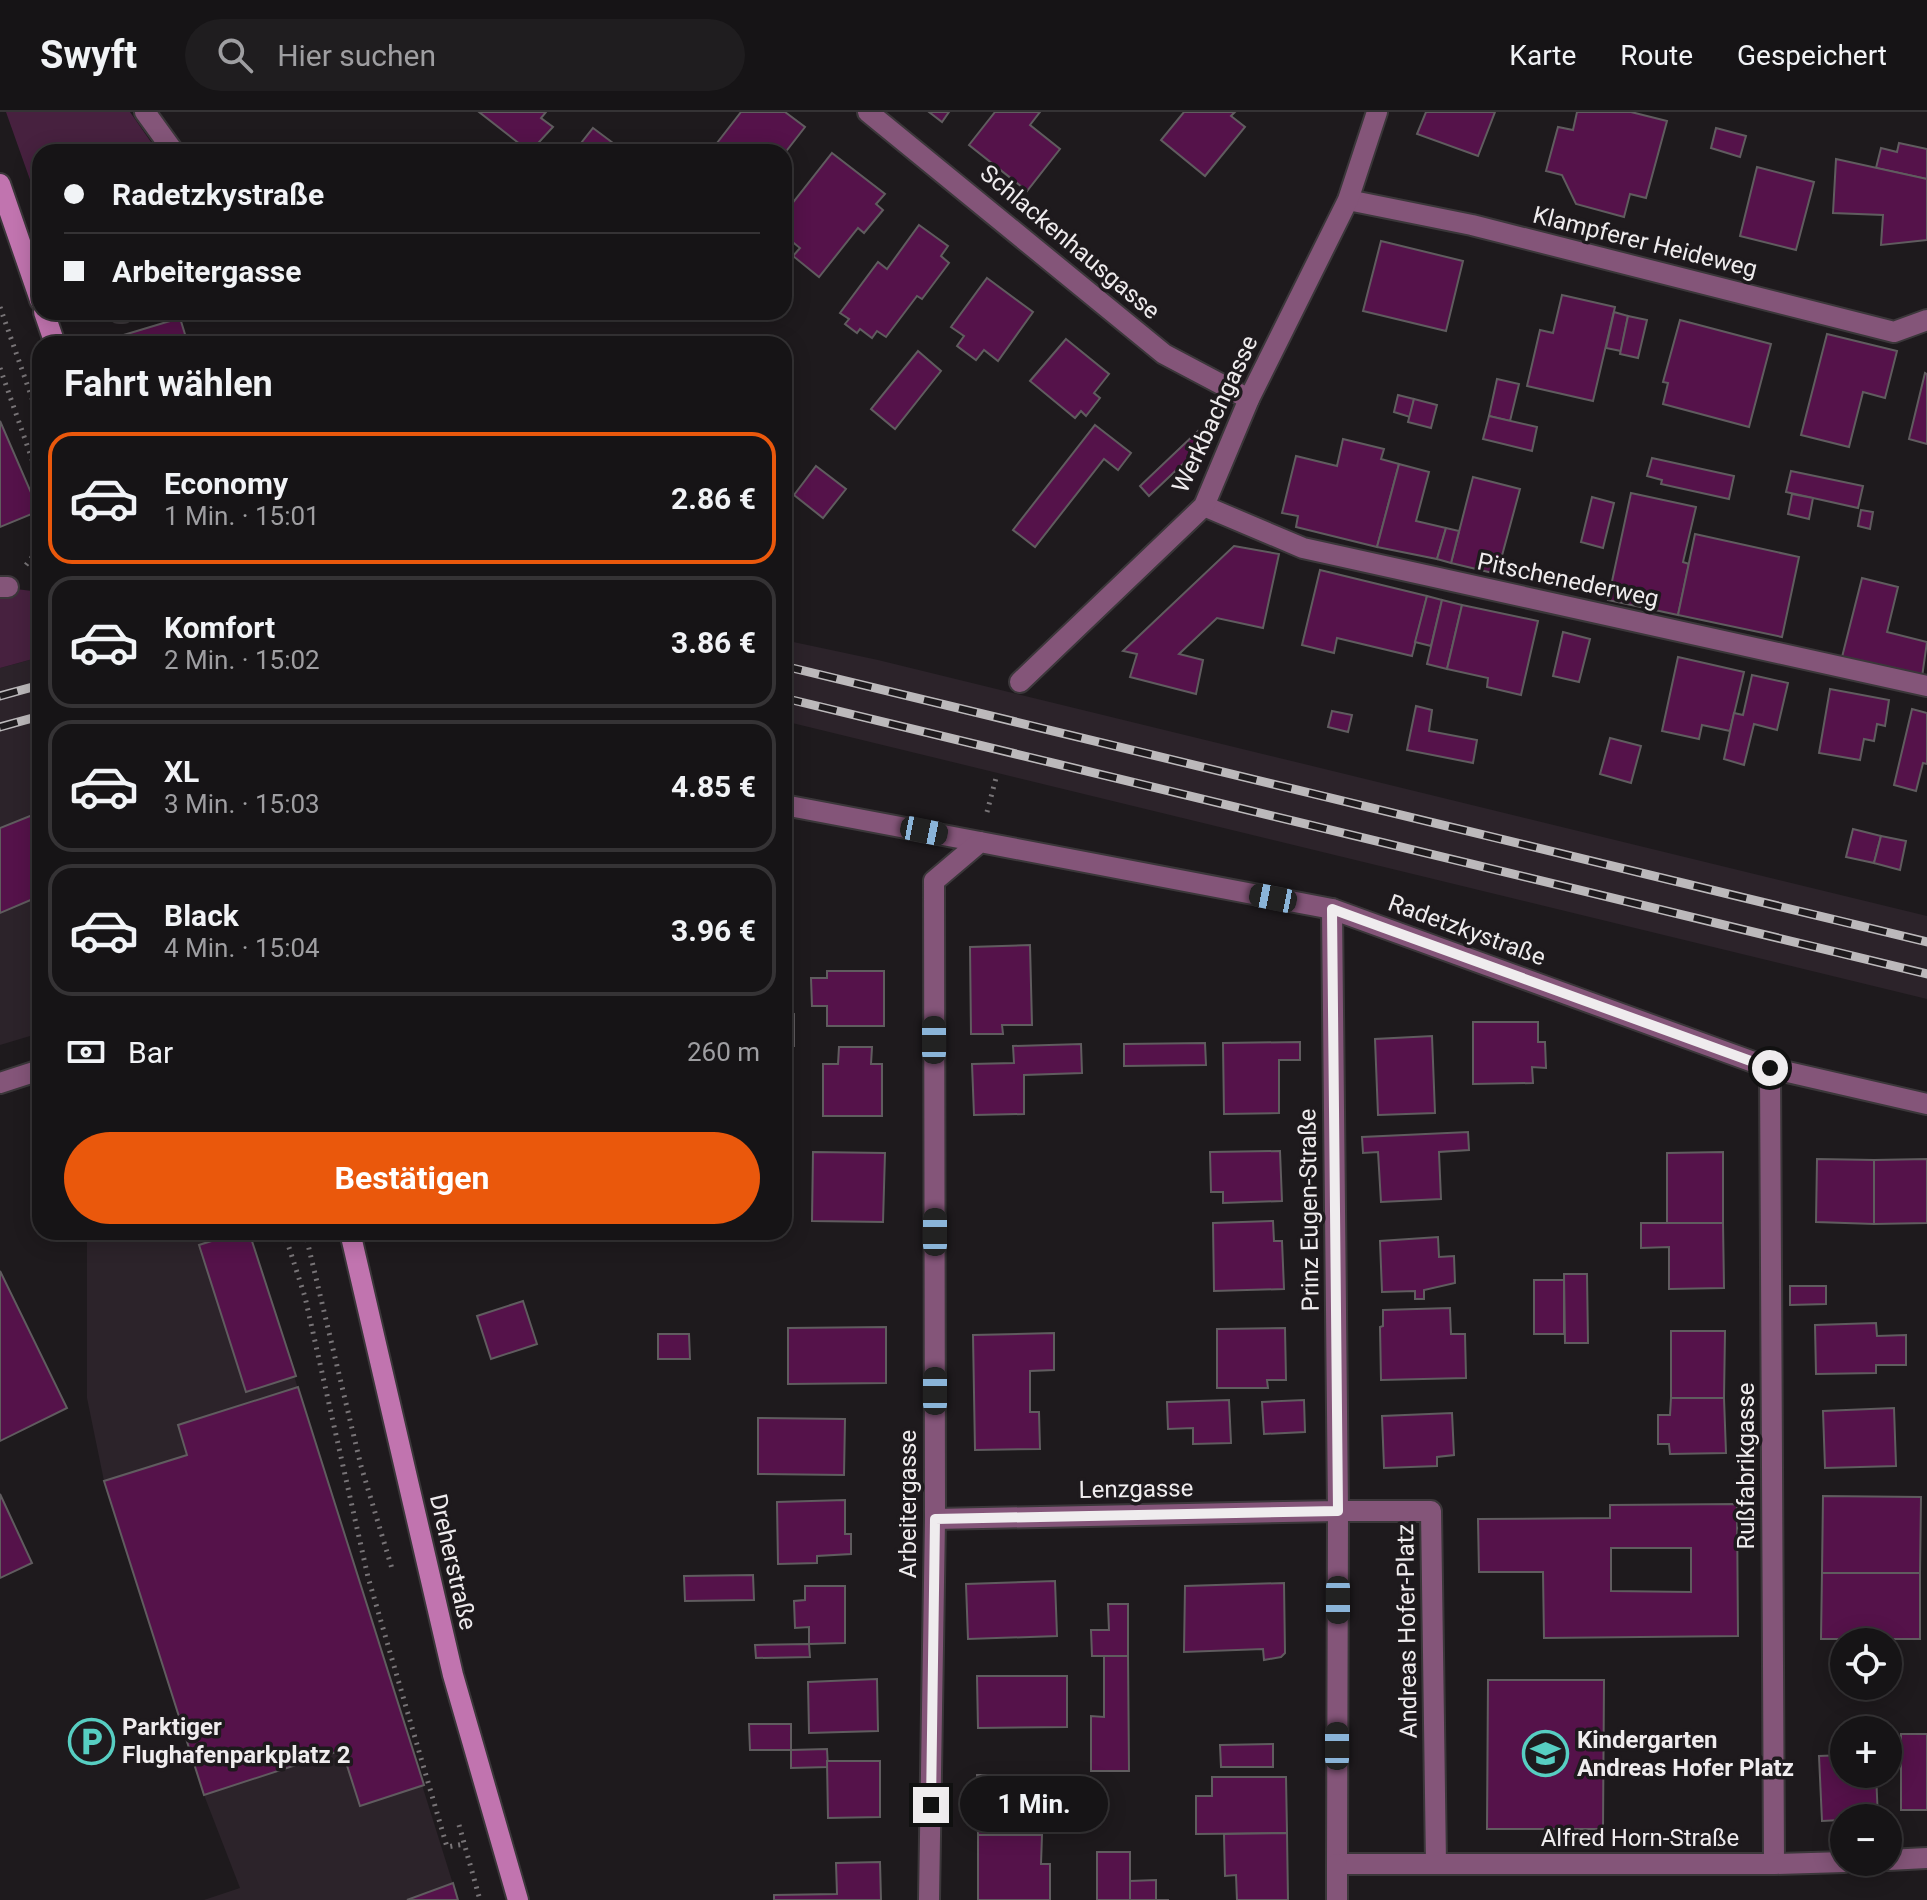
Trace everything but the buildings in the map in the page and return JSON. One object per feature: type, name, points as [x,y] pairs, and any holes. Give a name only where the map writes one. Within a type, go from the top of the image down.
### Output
[{"type":"street","points":[[145,112],[168,144]]},
{"type":"street","name":"Schlackenhausgasse","points":[[868,112],[1164,354],[1249,399]]},
{"type":"street","name":"Werkbachgasse","points":[[1020,682],[1204,506],[1249,399],[1348,200],[1377,112]]},
{"type":"street","points":[[0,184],[32,277]]},
{"type":"street","name":"Klampferer Heideweg","points":[[1348,200],[1472,225],[1894,332],[1927,320]]},
{"type":"street","name":"Pitschenederweg","points":[[1204,506],[1303,548],[1927,686]]},
{"type":"street","name":"Radetzkystraße","points":[[792,807],[1332,909],[1770,1068],[1927,1104]]},
{"type":"street","name":"Arbeitergasse","points":[[929,1900],[935,1519],[934,881],[980,842]]},
{"type":"street","name":"Prinz Eugen-Straße","points":[[1332,909],[1338,1511]]},
{"type":"street","name":"Rußfabrikgasse","points":[[1770,1068],[1774,1864]]},
{"type":"street","points":[[0,1083],[32,1073]]},
{"type":"street","name":"Dreherstraße","points":[[352,1240],[453,1675],[518,1900]]},
{"type":"street","points":[[1337,1900],[1338,1511]]},
{"type":"street","name":"Lenzgasse","points":[[935,1519],[1338,1511]]},
{"type":"street","name":"Andreas Hofer-Platz","points":[[1338,1511],[1431,1511],[1436,1864]]},
{"type":"street","points":[[1902,1859],[1927,1858]]},
{"type":"street","name":"Alfred Horn-Straße","points":[[1436,1864],[1830,1862]]},
{"type":"street","points":[[1337,1864],[1436,1864]]},
{"type":"path","points":[[0,307],[32,398]]},
{"type":"path","points":[[0,368],[32,459]]},
{"type":"path","points":[[287,1240],[305,1297],[368,1577],[447,1847],[464,1844]]},
{"type":"shaded area","points":[[6,112],[130,112],[152,144],[32,144],[32,185]]},
{"type":"shaded area","points":[[0,587],[32,591],[32,659],[0,668]]},
{"type":"shaded area","points":[[792,642],[878,660],[1927,916],[1927,999],[792,723]]},
{"type":"shaded area","points":[[32,659],[32,1035],[0,1045],[0,668]]},
{"type":"shaded area","points":[[87,1240],[252,1240],[458,1900],[204,1900],[240,1888],[204,1795],[104,1481],[87,1398]]},
{"type":"railway","points":[[792,668],[1927,942]]},
{"type":"railway","points":[[0,696],[32,687]]},
{"type":"railway","points":[[792,700],[1927,974]]},
{"type":"railway","points":[[0,727],[32,718]]},
{"type":"place","name":"Parktiger Flughafenparkplatz 2","points":[[91,1741]]},
{"type":"place","name":"Kindergarten Andreas Hofer Platz","points":[[1546,1754]]},
{"type":"route","points":[[931,1805],[935,1519],[1338,1511],[1332,909],[1770,1068]]}]
